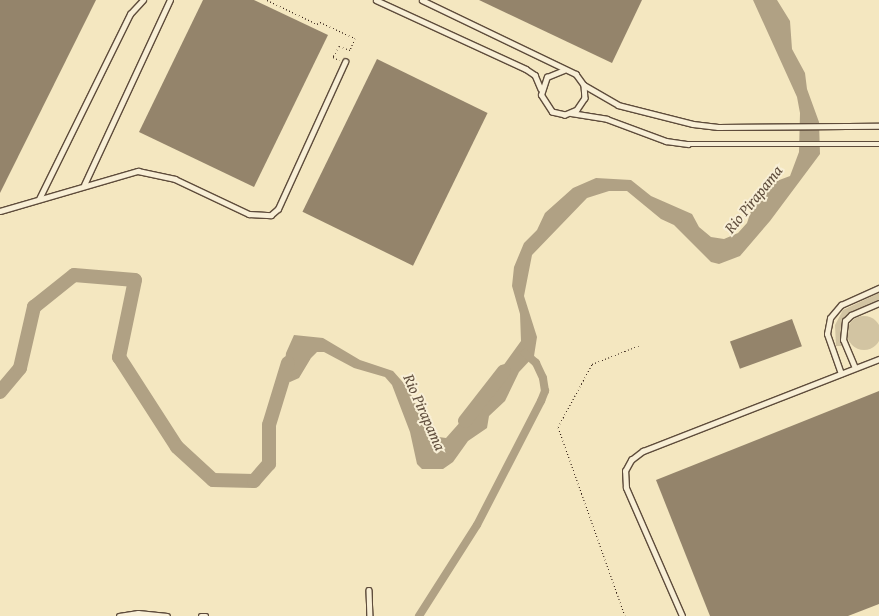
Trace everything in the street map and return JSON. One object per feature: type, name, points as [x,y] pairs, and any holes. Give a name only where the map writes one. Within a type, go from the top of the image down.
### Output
[{"type":"lane","points":[[39,199],[130,14],[143,0]]},
{"type":"lane","points":[[84,186],[170,0]]},
{"type":"lane","points":[[376,0],[526,69],[535,75],[541,89],[543,102],[552,112],[607,119],[677,143],[879,144]]},
{"type":"lane","points":[[422,0],[564,70],[576,74],[584,85],[607,101],[652,116],[718,127],[744,125],[879,126]]},
{"type":"lane","points":[[0,211],[12,210],[39,199],[138,171],[175,179],[249,214],[271,215],[278,209],[345,62]]},
{"type":"lane","points":[[541,89],[547,78],[564,70]]},
{"type":"lane","points":[[571,114],[585,98],[584,85]]},
{"type":"lane","points":[[841,374],[827,334],[830,318],[841,305],[879,288]]},
{"type":"lane","points":[[855,368],[843,340],[845,321],[851,315],[879,304]]},
{"type":"lane","points":[[682,616],[626,488],[624,471],[631,460],[642,451],[879,359]]},
{"type":"lane","points":[[369,590],[370,616]]},
{"type":"lane","points":[[119,616],[152,613],[167,616]]},
{"type":"lane","points":[[201,616],[206,616]]},
{"type":"path","points":[[267,0],[317,24],[320,22],[355,38],[350,50],[339,46],[333,57],[345,62]]},
{"type":"path","points":[[625,616],[558,427],[592,364],[640,345]]},
{"type":"shaded area","points":[[753,0],[777,0],[790,21],[792,49],[805,73],[807,89],[819,122],[820,154],[770,221],[740,256],[719,264],[711,262],[674,225],[661,219],[627,191],[609,191],[587,198],[532,255],[524,296],[537,337],[534,356],[519,372],[505,401],[489,416],[487,428],[468,441],[453,462],[443,469],[422,469],[417,464],[410,432],[392,385],[385,377],[354,368],[324,352],[317,352],[311,358],[299,378],[290,382],[283,379],[286,353],[294,335],[323,338],[360,360],[393,371],[408,388],[431,436],[446,438],[470,411],[491,396],[495,377],[521,341],[520,314],[512,286],[514,267],[524,243],[537,230],[545,213],[573,188],[596,178],[631,180],[651,196],[692,214],[699,227],[711,237],[724,239],[738,233],[747,223],[753,205],[763,196],[766,185],[790,176],[799,152],[800,113],[797,97]]},
{"type":"shaded area","points":[[879,293],[879,300],[849,314],[841,328],[842,346],[836,346],[835,325],[843,310]]},
{"type":"shaded area","points":[[864,316],[871,317],[876,321],[880,326],[880,340],[876,345],[871,349],[864,350],[857,349],[852,345],[848,340],[847,333],[848,326],[852,321],[857,317]]},
{"type":"building","points":[[0,0],[96,0],[0,193]]},
{"type":"building","points":[[203,0],[254,0],[328,35],[254,187],[139,132]]},
{"type":"building","points":[[479,0],[642,0],[612,63]]},
{"type":"building","points":[[377,59],[488,113],[413,266],[302,212]]},
{"type":"building","points":[[792,319],[802,346],[740,369],[730,342]]},
{"type":"building","points":[[879,391],[879,604],[848,616],[710,616],[656,480]]},
{"type":"waterway","name":"Rio Pirapama","points":[[0,392],[20,368],[34,307],[74,275],[135,280],[119,357],[177,447],[213,480],[254,481],[269,464],[269,425],[288,363]]},
{"type":"waterway","points":[[419,616],[477,525],[541,401],[545,391],[543,378],[536,363],[525,353]]},
{"type":"waterway","name":"Rio Pirapama","points":[[465,421],[504,371]]}]
